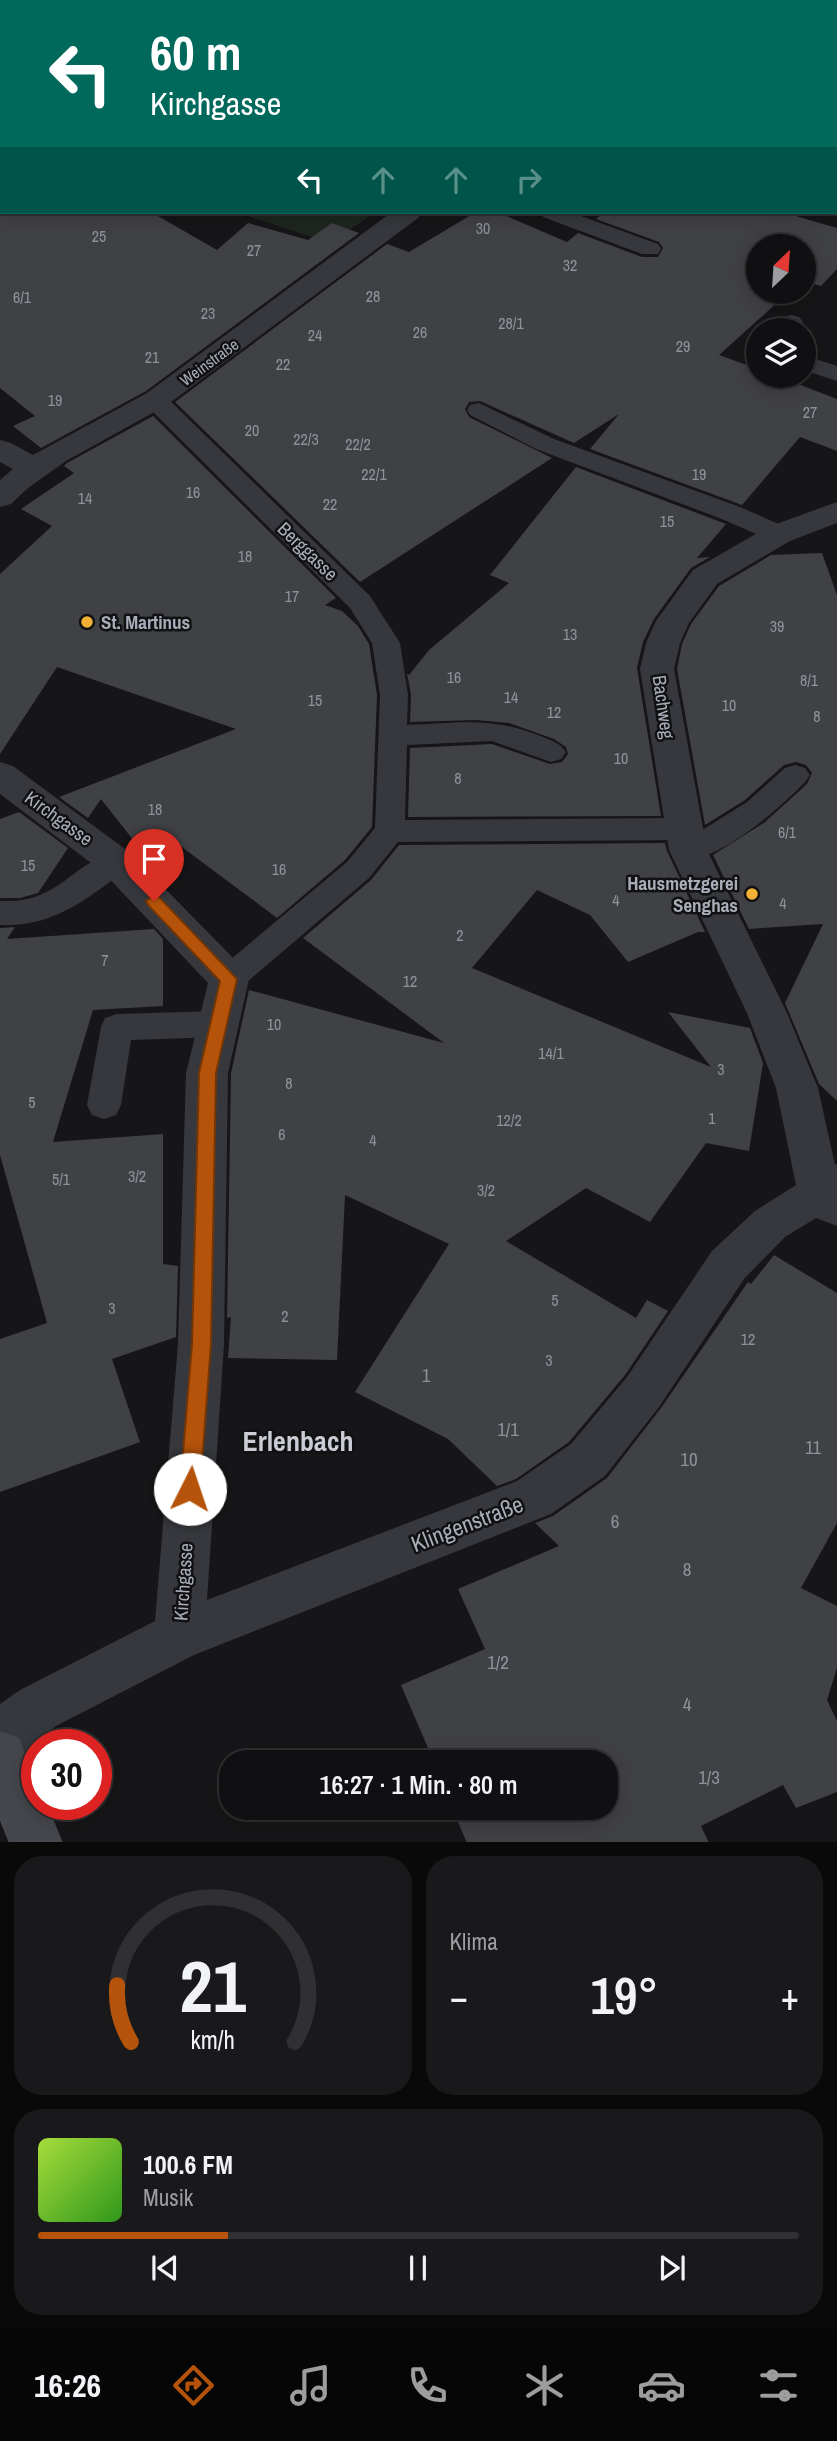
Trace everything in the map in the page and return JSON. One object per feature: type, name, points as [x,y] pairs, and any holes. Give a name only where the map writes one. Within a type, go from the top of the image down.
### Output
[{"type":"street","name":"Weinstraße","points":[[0,497],[34,469],[155,400],[225,352],[407,214]]},
{"type":"street","points":[[0,449],[34,469]]},
{"type":"street","name":"Bachweg","points":[[831,1194],[797,1088],[767,1013],[685,840],[657,669],[663,643],[673,621],[705,577],[779,534],[832,518]]},
{"type":"street","name":"Kirchgasse","points":[[0,775],[116,862],[229,979],[207,1073],[201,1344],[179,1636]]},
{"type":"street","name":"Klingenstraße","points":[[0,1737],[38,1708],[179,1636],[534,1498],[588,1460],[643,1392],[728,1265],[770,1224],[831,1194]]},
{"type":"street","points":[[0,1757],[36,1842]]},
{"type":"lane","points":[[556,214],[650,249]]},
{"type":"lane","points":[[816,367],[837,374]]},
{"type":"lane","name":"Berggasse","points":[[155,400],[360,602],[386,643],[394,695],[390,831]]},
{"type":"lane","points":[[479,410],[545,444],[732,513],[779,534]]},
{"type":"lane","points":[[393,736],[492,731],[516,737],[551,752]]},
{"type":"lane","points":[[229,979],[358,870],[390,831],[685,840],[727,832],[765,806],[795,775]]},
{"type":"lane","name":"Kirchgasse","points":[[0,913],[32,914],[49,908],[116,862]]},
{"type":"lane","points":[[104,1105],[117,1027],[219,1024]]},
{"type":"shaded area","points":[[242,214],[373,214],[330,243]]},
{"type":"building","points":[[0,214],[154,214],[217,250],[248,223],[308,240],[332,223],[359,233],[146,391],[41,448],[13,426],[35,416],[0,388]]},
{"type":"building","points":[[473,214],[502,214],[567,242],[578,233],[642,257],[658,257],[663,248],[659,242],[596,219],[602,214],[789,214],[837,228],[837,269],[821,286],[816,285],[816,234],[746,234],[746,304],[776,304],[760,318],[746,318],[746,331],[719,355],[746,365],[746,388],[808,388],[837,399],[837,451],[800,437],[742,505],[590,449],[619,414],[574,443],[480,401],[469,402],[465,409],[469,417],[552,458],[360,582],[175,402],[387,244],[409,252]]},
{"type":"building","points":[[153,416],[336,598],[325,605],[342,611],[358,626],[369,644],[377,695],[372,827],[345,860],[277,918],[163,833],[163,878],[101,799],[88,818],[59,797],[236,729],[57,667],[0,754],[0,574],[52,526],[21,509],[74,473],[64,466],[67,463]]},
{"type":"building","points":[[576,467],[726,524],[697,558],[710,557],[691,568],[654,619],[643,642],[637,668],[661,816],[408,817],[410,748],[492,744],[550,764],[562,762],[568,754],[566,747],[554,739],[509,723],[476,720],[410,722],[411,695],[407,673],[409,675],[429,650],[509,583],[490,575]]},
{"type":"building","points":[[822,553],[837,595],[837,1101],[819,1084],[785,1003],[823,924],[749,929],[713,855],[765,822],[807,784],[812,773],[806,765],[796,762],[784,765],[745,800],[705,825],[677,669],[682,644],[691,624],[719,586],[771,555]]},
{"type":"building","points":[[19,812],[68,848],[38,893],[20,898],[0,898],[0,819]]},
{"type":"building","points":[[665,843],[705,932],[698,932],[628,962],[590,915],[537,890],[472,968],[711,1067],[668,1012],[750,1028],[763,1063],[749,1151],[706,1143],[650,1222],[586,1188],[506,1241],[636,1318],[647,1300],[668,1311],[625,1375],[569,1442],[516,1479],[497,1486],[448,1439],[355,1392],[449,1244],[345,1195],[337,1360],[228,1358],[231,1317],[227,1318],[231,1073],[249,990],[444,1043],[303,938],[371,880],[399,845]]},
{"type":"building","points":[[15,927],[7,939],[154,929],[163,939],[163,1006],[93,1010],[53,1142],[163,1134],[163,1264],[178,1266],[176,1337],[112,1359],[140,1442],[0,1492],[0,1339],[47,1323],[0,1155],[0,928]]},
{"type":"building","points":[[774,1255],[837,1293],[837,1523],[801,1588],[837,1606],[837,1668],[827,1700],[837,1721],[837,1792],[796,1808],[783,1785],[701,1826],[709,1842],[467,1842],[457,1820],[618,1820],[618,1750],[429,1750],[401,1685],[485,1649],[458,1589],[559,1546],[535,1523],[553,1516],[607,1478],[661,1408],[748,1282],[751,1284]]},
{"type":"place","name":"St. Martinus","points":[[87,622]]},
{"type":"place","name":"Hausmetzgerei Senghas","points":[[752,894]]},
{"type":"district","name":"Erlenbach","points":[[298,1441]]},
{"type":"route","points":[[154,901],[229,979],[207,1073],[201,1344],[190,1489]]}]
